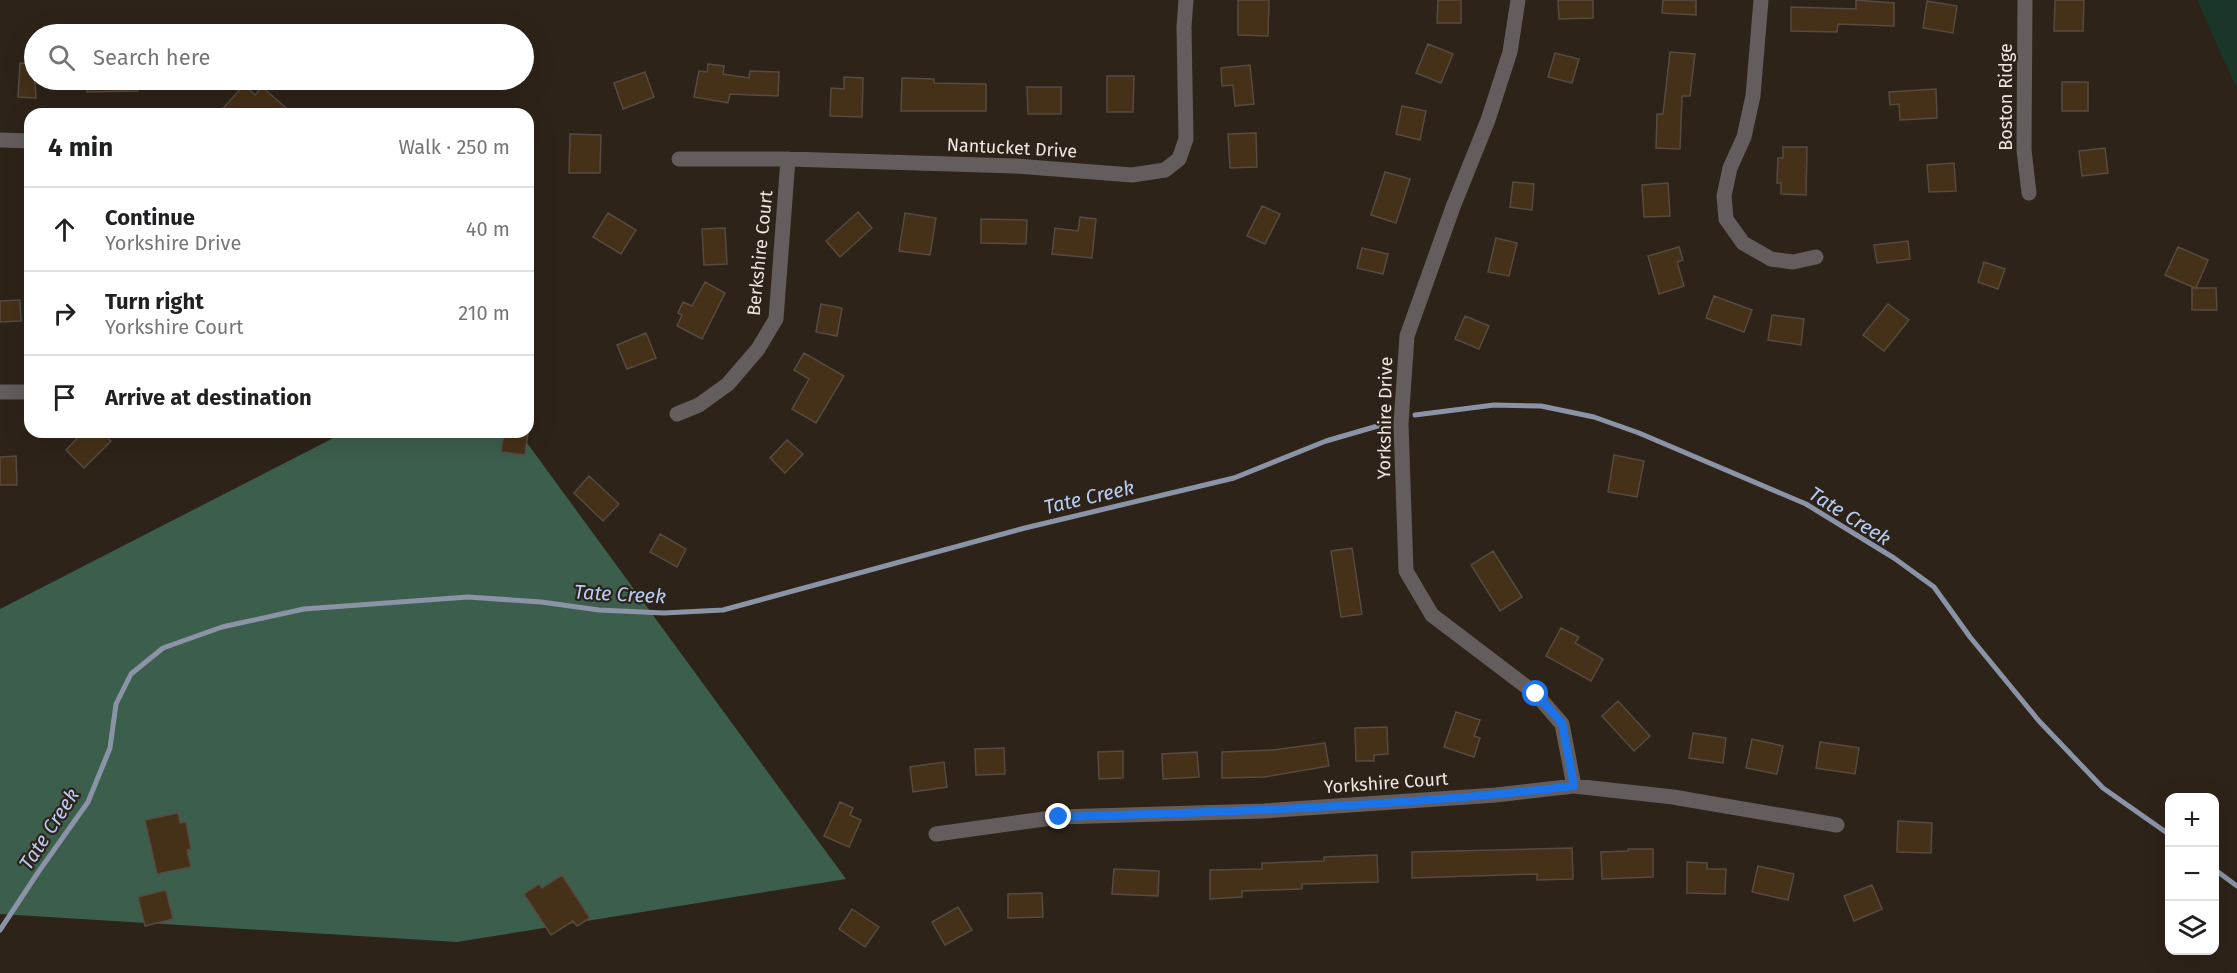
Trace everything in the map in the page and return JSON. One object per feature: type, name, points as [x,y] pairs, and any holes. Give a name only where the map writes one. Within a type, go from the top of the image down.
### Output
[{"type":"street","name":"Nantucket Drive","points":[[679,159],[788,159],[1016,166],[1132,176],[1165,170],[1179,159],[1186,139],[1184,27],[1186,0]]},
{"type":"street","name":"Yorkshire Drive","points":[[1518,0],[1510,52],[1488,120],[1453,207],[1407,336],[1401,424],[1406,571],[1432,615],[1536,694],[1562,723],[1574,786]]},
{"type":"street","points":[[1761,0],[1753,96],[1744,137],[1730,168],[1724,196],[1726,219],[1743,243],[1771,259],[1793,262],[1816,257]]},
{"type":"street","name":"Boston Ridge","points":[[2025,0],[2024,150],[2029,193]]},
{"type":"street","points":[[0,140],[24,141]]},
{"type":"street","name":"Berkshire Court","points":[[677,414],[699,405],[728,384],[758,349],[776,319],[788,159]]},
{"type":"street","points":[[0,392],[24,392]]},
{"type":"street","name":"Yorkshire Court","points":[[936,834],[1059,817],[1264,811],[1496,795],[1574,786],[1672,797],[1837,825]]},
{"type":"green space","points":[[2197,0],[2237,0],[2237,89]]},
{"type":"green space","points":[[333,438],[523,438],[846,879],[457,942],[0,914],[0,609]]},
{"type":"building","points":[[1238,0],[1269,0],[1268,36],[1238,35]]},
{"type":"building","points":[[1438,0],[1461,0],[1461,23],[1437,23]]},
{"type":"building","points":[[1558,0],[1593,0],[1593,18],[1559,19]]},
{"type":"building","points":[[1663,0],[1696,0],[1696,15],[1662,13]]},
{"type":"building","points":[[1856,0],[1894,3],[1894,26],[1838,24],[1837,32],[1791,31],[1791,7],[1856,9]]},
{"type":"building","points":[[2055,0],[2084,0],[2083,31],[2054,31]]},
{"type":"building","points":[[1927,1],[1957,6],[1953,33],[1923,28]]},
{"type":"building","points":[[1428,44],[1453,54],[1441,83],[1416,73]]},
{"type":"building","points":[[1670,52],[1695,54],[1690,96],[1682,96],[1680,149],[1656,148],[1657,114],[1663,114]]},
{"type":"building","points":[[1555,53],[1579,59],[1572,83],[1548,77]]},
{"type":"building","points":[[20,63],[24,63],[24,90],[36,90],[36,98],[18,97]]},
{"type":"building","points":[[708,64],[724,66],[723,74],[749,78],[750,71],[779,72],[778,96],[730,94],[728,103],[694,97],[699,71],[707,72]]},
{"type":"building","points":[[1250,65],[1254,104],[1235,106],[1233,85],[1222,86],[1221,68]]},
{"type":"building","points":[[645,72],[654,97],[623,109],[614,83]]},
{"type":"building","points":[[1107,76],[1134,76],[1133,112],[1107,112]]},
{"type":"building","points":[[844,77],[863,78],[862,117],[830,116],[831,88],[844,89]]},
{"type":"building","points":[[902,78],[934,79],[934,83],[986,84],[986,111],[901,111]]},
{"type":"building","points":[[2062,82],[2088,82],[2088,111],[2062,111]]},
{"type":"building","points":[[1027,87],[1061,87],[1061,114],[1028,114]]},
{"type":"building","points":[[1936,89],[1937,118],[1900,120],[1899,104],[1890,105],[1889,92]]},
{"type":"building","points":[[87,90],[138,90],[138,91],[87,92]]},
{"type":"building","points":[[240,90],[250,90],[255,95],[259,90],[265,90],[286,108],[223,108]]},
{"type":"building","points":[[1402,106],[1426,111],[1420,140],[1396,134]]},
{"type":"building","points":[[1256,133],[1257,167],[1230,168],[1228,134]]},
{"type":"building","points":[[570,134],[601,135],[600,173],[569,173]]},
{"type":"building","points":[[1783,147],[1807,147],[1806,195],[1781,194],[1781,183],[1777,183],[1778,158],[1783,158]]},
{"type":"building","points":[[2105,148],[2108,173],[2082,176],[2079,151]]},
{"type":"building","points":[[1954,163],[1956,191],[1929,192],[1927,165]]},
{"type":"building","points":[[1385,172],[1410,179],[1396,223],[1371,215]]},
{"type":"building","points":[[1513,182],[1534,184],[1532,210],[1510,207]]},
{"type":"building","points":[[1668,183],[1670,216],[1644,217],[1642,185]]},
{"type":"building","points":[[1262,206],[1280,214],[1265,244],[1247,236]]},
{"type":"building","points":[[858,212],[872,228],[840,257],[826,241]]},
{"type":"building","points":[[608,213],[636,230],[621,254],[593,237]]},
{"type":"building","points":[[905,213],[936,218],[930,255],[899,251]]},
{"type":"building","points":[[1080,217],[1096,219],[1092,258],[1052,254],[1055,228],[1078,231]]},
{"type":"building","points":[[981,219],[1027,220],[1026,244],[981,243]]},
{"type":"building","points":[[725,228],[727,264],[704,265],[702,229]]},
{"type":"building","points":[[1496,238],[1517,243],[1509,276],[1488,272]]},
{"type":"building","points":[[1908,241],[1910,259],[1877,263],[1874,245]]},
{"type":"building","points":[[1679,247],[1683,260],[1677,262],[1684,286],[1659,294],[1648,256]]},
{"type":"building","points":[[2178,247],[2208,260],[2196,288],[2216,288],[2217,310],[2192,310],[2192,288],[2195,288],[2165,275]]},
{"type":"building","points":[[1362,248],[1388,254],[1383,274],[1357,268]]},
{"type":"building","points":[[1984,262],[2005,269],[1998,289],[1978,282]]},
{"type":"building","points":[[705,282],[725,293],[702,339],[677,326],[682,315],[678,313],[683,302],[692,306]]},
{"type":"building","points":[[1714,296],[1752,310],[1744,332],[1706,318]]},
{"type":"building","points":[[20,300],[21,321],[0,322],[0,301]]},
{"type":"building","points":[[821,304],[842,308],[837,336],[816,332]]},
{"type":"building","points":[[1888,304],[1909,320],[1884,351],[1863,335]]},
{"type":"building","points":[[1772,315],[1804,319],[1801,345],[1768,340]]},
{"type":"building","points":[[1465,316],[1489,326],[1479,349],[1455,339]]},
{"type":"building","points":[[646,333],[656,358],[627,369],[617,345]]},
{"type":"building","points":[[804,353],[844,376],[816,423],[792,409],[809,379],[794,370]]},
{"type":"building","points":[[77,438],[108,438],[111,441],[84,468],[66,450]]},
{"type":"building","points":[[503,438],[527,438],[525,455],[501,452]]},
{"type":"building","points":[[787,440],[803,454],[785,473],[770,458]]},
{"type":"building","points":[[1614,455],[1644,461],[1637,497],[1608,492]]},
{"type":"building","points":[[16,456],[17,485],[0,485],[0,457]]},
{"type":"building","points":[[589,476],[619,504],[603,521],[574,493]]},
{"type":"building","points":[[660,534],[686,549],[677,567],[650,552]]},
{"type":"building","points":[[1352,548],[1362,614],[1341,617],[1331,551]]},
{"type":"building","points":[[1493,551],[1522,597],[1500,611],[1471,565]]},
{"type":"building","points":[[1561,628],[1579,637],[1575,643],[1603,659],[1591,681],[1546,656]]},
{"type":"building","points":[[1618,701],[1650,736],[1634,751],[1602,716]]},
{"type":"building","points":[[1456,712],[1480,720],[1474,736],[1480,738],[1474,757],[1444,747]]},
{"type":"building","points":[[1387,727],[1388,754],[1374,755],[1374,761],[1356,761],[1355,728]]},
{"type":"building","points":[[1693,733],[1726,738],[1723,763],[1689,758]]},
{"type":"building","points":[[1752,739],[1783,746],[1777,774],[1746,768]]},
{"type":"building","points":[[1820,742],[1859,748],[1855,774],[1816,768]]},
{"type":"building","points":[[1325,743],[1329,766],[1264,777],[1222,778],[1222,752],[1273,750]]},
{"type":"building","points":[[1004,748],[1005,774],[976,775],[975,749]]},
{"type":"building","points":[[1123,751],[1123,778],[1099,779],[1098,752]]},
{"type":"building","points":[[1197,752],[1199,777],[1163,779],[1162,754]]},
{"type":"building","points":[[944,762],[947,787],[913,792],[910,767]]},
{"type":"building","points":[[840,802],[853,808],[850,815],[861,820],[849,847],[824,836]]},
{"type":"building","points":[[178,813],[180,823],[186,822],[191,849],[187,850],[191,867],[157,874],[145,820]]},
{"type":"building","points":[[1898,821],[1932,823],[1931,853],[1897,852]]},
{"type":"building","points":[[1572,848],[1573,879],[1537,880],[1537,874],[1412,878],[1412,852]]},
{"type":"building","points":[[1628,849],[1653,849],[1653,877],[1602,879],[1601,852],[1628,851]]},
{"type":"building","points":[[1377,855],[1378,882],[1302,884],[1302,889],[1242,891],[1242,897],[1210,899],[1210,870],[1262,869],[1262,863],[1324,861],[1324,857]]},
{"type":"building","points":[[1687,862],[1707,863],[1707,869],[1726,869],[1725,894],[1687,893]]},
{"type":"building","points":[[1758,866],[1794,874],[1788,900],[1752,892]]},
{"type":"building","points":[[1114,869],[1159,871],[1158,896],[1112,894]]},
{"type":"building","points":[[562,875],[590,918],[577,926],[573,921],[551,935],[524,894],[539,884],[542,888]]},
{"type":"building","points":[[1872,885],[1882,909],[1854,921],[1844,896]]},
{"type":"building","points":[[166,890],[173,919],[145,926],[138,897]]},
{"type":"building","points":[[1042,893],[1043,917],[1008,918],[1008,894]]},
{"type":"building","points":[[958,907],[972,930],[945,945],[932,922]]},
{"type":"building","points":[[852,909],[879,927],[865,947],[839,929]]},
{"type":"waterway","name":"Tate Creek","points":[[1415,415],[1494,405],[1541,406],[1594,417],[1639,433],[1806,504],[1894,558],[1934,587],[1970,637],[2039,721],[2103,788],[2165,831]]},
{"type":"waterway","name":"Tate Creek","points":[[0,930],[88,802],[110,748],[116,704],[131,674],[163,648],[222,627],[304,609],[468,597],[541,602],[599,610],[664,613],[723,610],[1025,528],[1234,478],[1326,441],[1388,423]]},
{"type":"waterway","name":"Tate Creek","points":[[2219,873],[2237,886]]},
{"type":"route","points":[[1059,817],[1264,811],[1496,795],[1574,786],[1562,723],[1536,694]]}]
